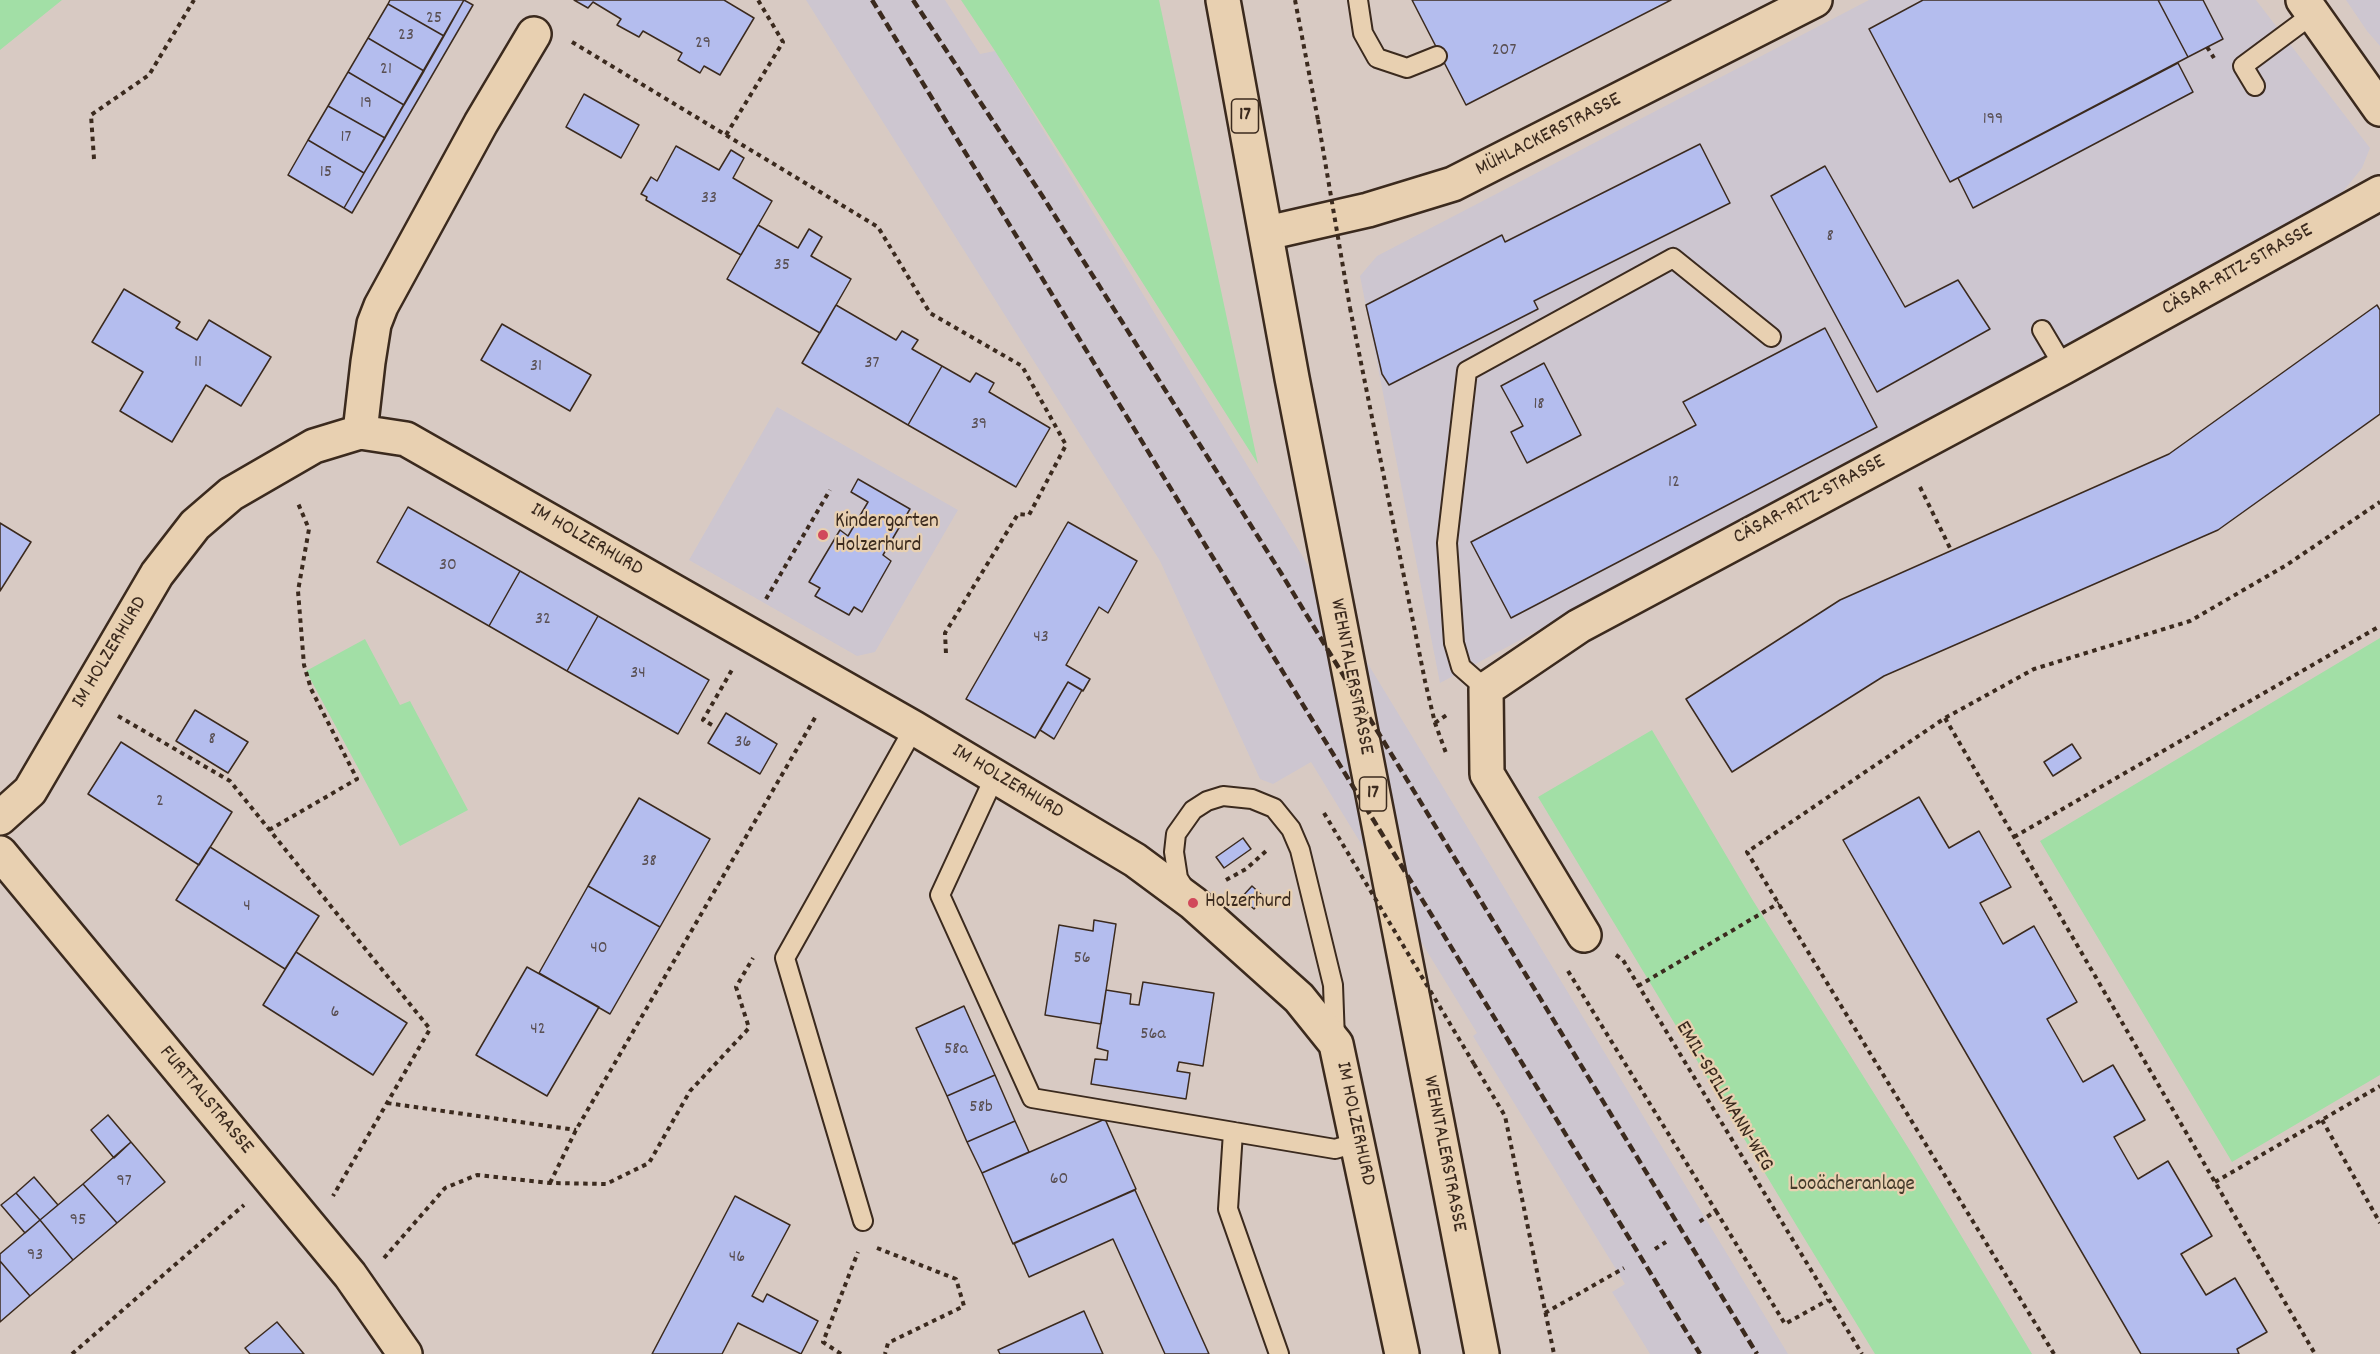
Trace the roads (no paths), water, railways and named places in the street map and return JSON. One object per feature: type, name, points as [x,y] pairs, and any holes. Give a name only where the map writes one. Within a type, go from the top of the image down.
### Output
[{"type":"street","name":"WEHNTALERSTRASSE","points":[[1223,0],[1297,402],[1482,1354]]},
{"type":"street","name":"MÜHLACKERSTRASSE","points":[[1267,233],[1368,210],[1453,184],[1815,0]]},
{"type":"street","points":[[2308,7],[2380,109]]},
{"type":"street","points":[[360,432],[372,334],[381,306],[481,123],[534,34]]},
{"type":"street","name":"CÄSAR-RITZ-STRASSE","points":[[1486,689],[1579,626],[2064,367],[2380,193]]},
{"type":"street","name":"IM HOLZERHURD","points":[[0,818],[30,791],[158,574],[195,525],[231,494],[314,446],[360,432],[406,439],[914,728],[1135,860],[1193,903],[1299,998],[1336,1044],[1359,1142],[1402,1354]]},
{"type":"street","points":[[1486,689],[1487,774],[1584,935]]},
{"type":"street","name":"FURTTALSTRASSE","points":[[0,853],[350,1275],[405,1354]]},
{"type":"lane","points":[[1358,0],[1363,33],[1377,58],[1407,68],[1437,56]]},
{"type":"lane","points":[[2255,86],[2242,66],[2308,7]]},
{"type":"lane","points":[[1486,689],[1461,666],[1454,643],[1447,543],[1467,371],[1673,258],[1771,337]]},
{"type":"lane","points":[[2042,330],[2064,367]]},
{"type":"lane","points":[[863,1221],[785,958],[914,728]]},
{"type":"lane","points":[[995,776],[940,895],[1032,1098],[1335,1149],[1359,1142]]},
{"type":"lane","points":[[1193,903],[1178,878],[1174,852],[1176,834],[1193,810],[1208,801],[1223,796],[1252,799],[1274,808],[1291,828],[1300,850],[1333,985],[1336,1044]]},
{"type":"lane","points":[[1233,1132],[1228,1209],[1279,1354]]},
{"type":"railway","points":[[872,0],[1700,1354]]},
{"type":"railway","points":[[913,0],[1043,197],[1281,573],[1757,1354]]},
{"type":"place","name":"Kindergarten Holzerhurd","points":[[823,535]]},
{"type":"place","name":"Holzerhurd","points":[[1193,903]]},
{"type":"park label","name":"Looächeranlage","points":[[1852,1186]]}]
